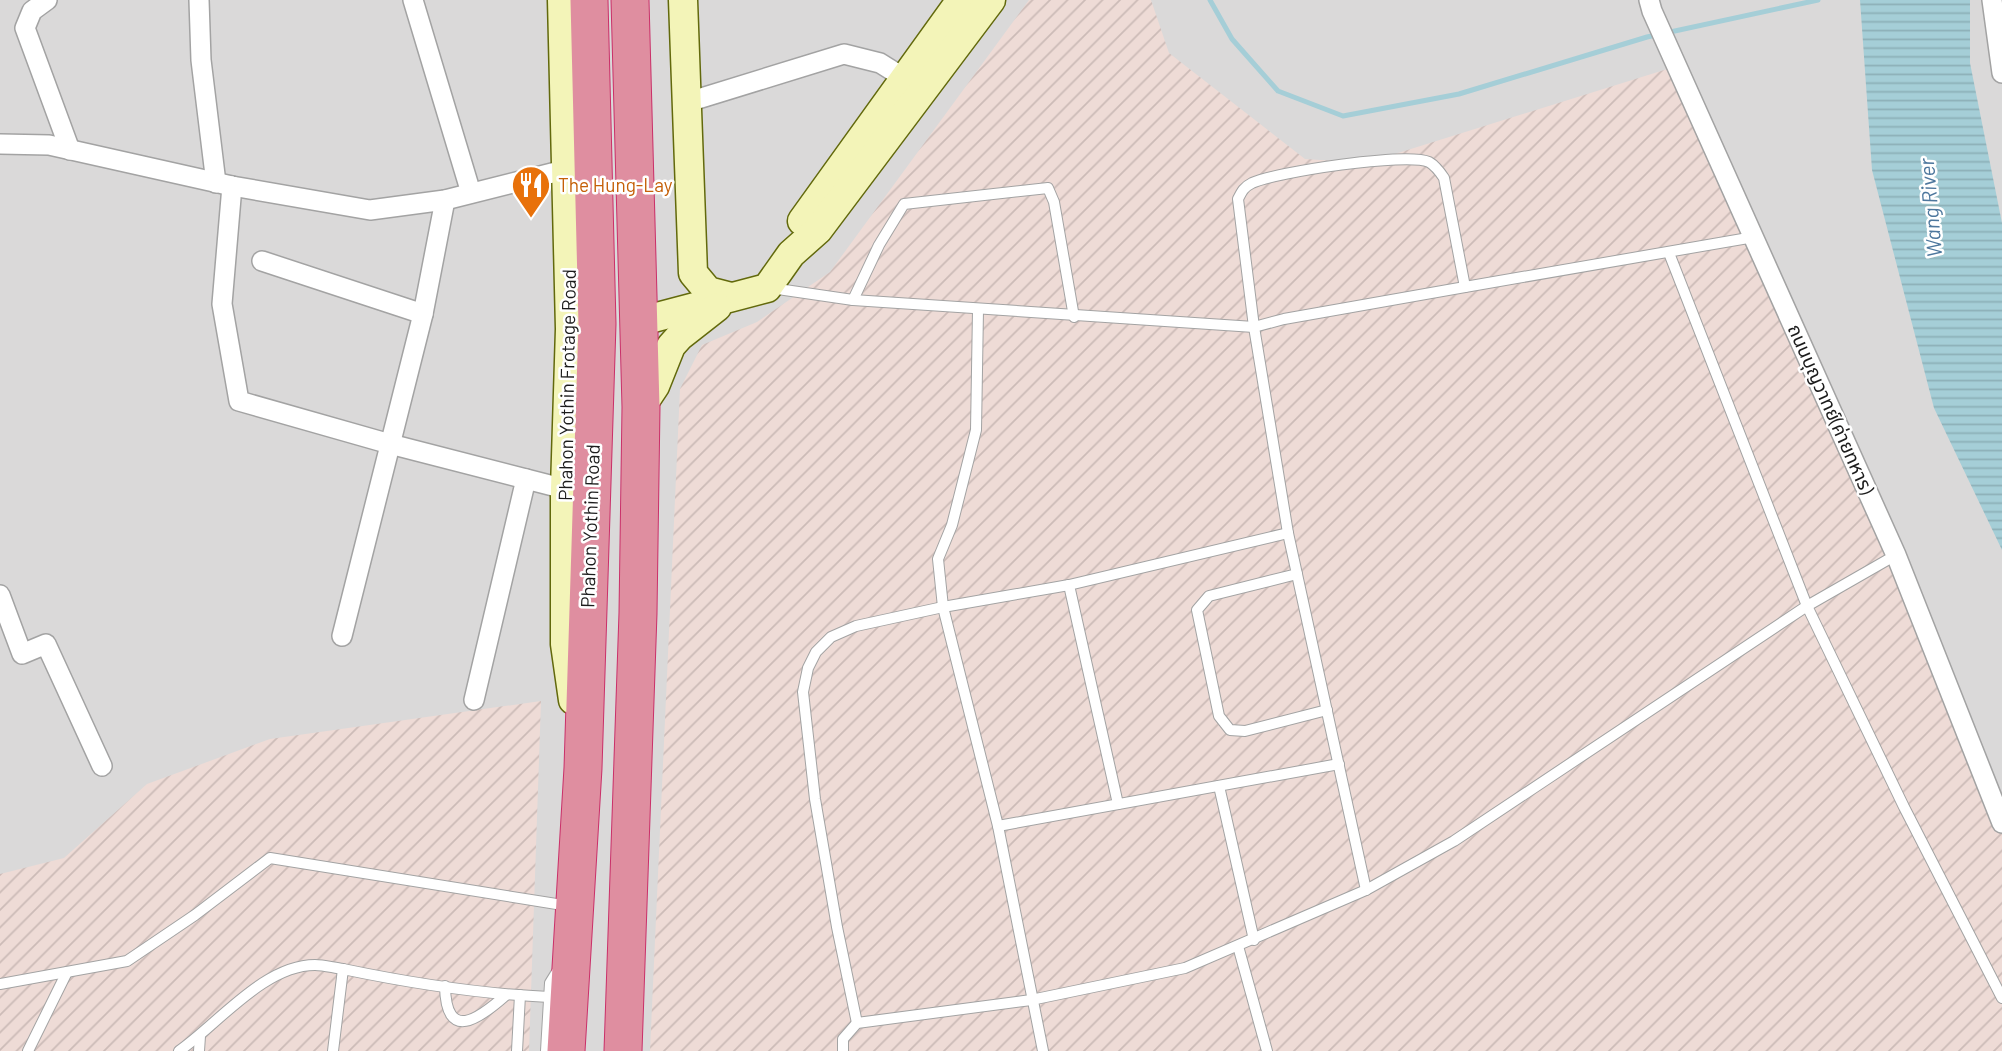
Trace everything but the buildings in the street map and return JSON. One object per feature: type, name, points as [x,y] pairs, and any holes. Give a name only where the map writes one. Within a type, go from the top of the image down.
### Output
[{"type":"highway","name":"Phahon Yothin Road","points":[[566,1051],[583,768],[597,324],[589,0]]},
{"type":"highway","points":[[623,1051],[638,613],[641,407],[630,0]]},
{"type":"highway","points":[[631,38],[652,0]]},
{"type":"highway","points":[[597,324],[638,322]]},
{"type":"main road","name":"Phahon Yothin Frotage Road","points":[[562,0],[570,329],[565,489],[565,644],[583,768]]},
{"type":"main road","points":[[683,0],[693,273],[708,291],[731,297]]},
{"type":"main road","points":[[638,322],[767,288],[791,254],[818,230],[950,35],[961,0]]},
{"type":"main road","points":[[791,254],[802,220],[904,78],[991,0]]},
{"type":"main road","points":[[641,407],[655,386],[671,346],[686,330],[731,297]]},
{"type":"street","points":[[199,0],[201,60],[224,184],[222,304],[239,401],[390,444],[565,489]]},
{"type":"street","points":[[413,0],[471,193]]},
{"type":"street","points":[[1992,0],[2002,73]]},
{"type":"street","points":[[41,2],[26,22],[27,37],[71,150]]},
{"type":"street","name":"ถนนบุญวาทย์(ค่ายทหาร)","points":[[1651,6],[1896,555],[2002,823]]},
{"type":"street","points":[[685,103],[844,54],[880,63],[904,78]]},
{"type":"street","points":[[0,144],[49,145],[224,184],[370,210],[445,200],[568,169]]},
{"type":"street","points":[[342,636],[423,314],[445,200]]},
{"type":"street","points":[[262,261],[423,314]]},
{"type":"street","points":[[474,700],[526,479]]},
{"type":"street","points":[[0,595],[22,654],[46,644],[102,766]]},
{"type":"lane","points":[[1366,890],[1288,533],[1254,327],[1238,199],[1243,189],[1255,182],[1329,167],[1388,159],[1428,162],[1437,168],[1444,178],[1465,287]]},
{"type":"lane","points":[[853,300],[879,245],[904,204],[1048,188],[1054,202],[1074,317]]},
{"type":"lane","points":[[767,288],[853,300],[1074,317],[1254,327],[1284,319],[1755,237]]},
{"type":"lane","points":[[1669,253],[1807,606],[2002,998]]},
{"type":"lane","points":[[978,310],[976,430],[952,525],[938,559],[943,607],[998,825],[1043,1051]]},
{"type":"lane","points":[[857,1023],[815,799],[803,692],[808,668],[816,652],[831,636],[856,626],[943,607],[1069,585],[1288,533]]},
{"type":"lane","points":[[843,1051],[843,1039],[857,1023],[1031,1000],[1185,968],[1366,890],[1454,841],[1807,606],[1896,555]]},
{"type":"lane","points":[[1297,574],[1209,596],[1197,610],[1219,716],[1230,730],[1245,732],[1327,710]]},
{"type":"lane","points":[[1069,585],[1118,804]]},
{"type":"lane","points":[[998,825],[1339,764]]},
{"type":"lane","points":[[1219,786],[1254,940]]},
{"type":"lane","points":[[0,984],[127,961],[195,915],[270,858],[575,907]]},
{"type":"lane","points":[[1238,946],[1267,1051]]},
{"type":"lane","points":[[546,1051],[550,984],[571,950]]},
{"type":"lane","points":[[178,1051],[200,1036],[240,1000],[275,976],[312,965],[506,995],[549,997]]},
{"type":"lane","points":[[333,1051],[342,969]]},
{"type":"lane","points":[[28,1051],[67,972]]},
{"type":"lane","points":[[445,986],[447,1012],[453,1018],[463,1020],[475,1019],[506,995]]},
{"type":"lane","points":[[517,1051],[520,995]]},
{"type":"lane","points":[[199,1051],[200,1036]]},
{"type":"shaded area","points":[[0,0],[2002,0],[2002,1051],[0,1051]]},
{"type":"shaded area","points":[[1029,0],[1151,0],[1169,53],[1305,159],[1366,163],[1677,66],[2002,821],[2002,1051],[650,1051],[680,389],[702,345],[757,322],[830,272]]},
{"type":"shaded area","points":[[541,701],[529,1051],[0,1051],[0,874],[64,858],[147,784],[270,739]]},
{"type":"water","name":"Wang River","points":[[1860,0],[1970,0],[1970,63],[2002,223],[2002,550],[1934,408],[1872,170]]},
{"type":"waterway","points":[[1210,0],[1232,39],[1278,91],[1343,116],[1459,94],[1647,37],[1818,0]]},
{"type":"place","name":"The Hung-Lay","points":[[531,219]]}]
